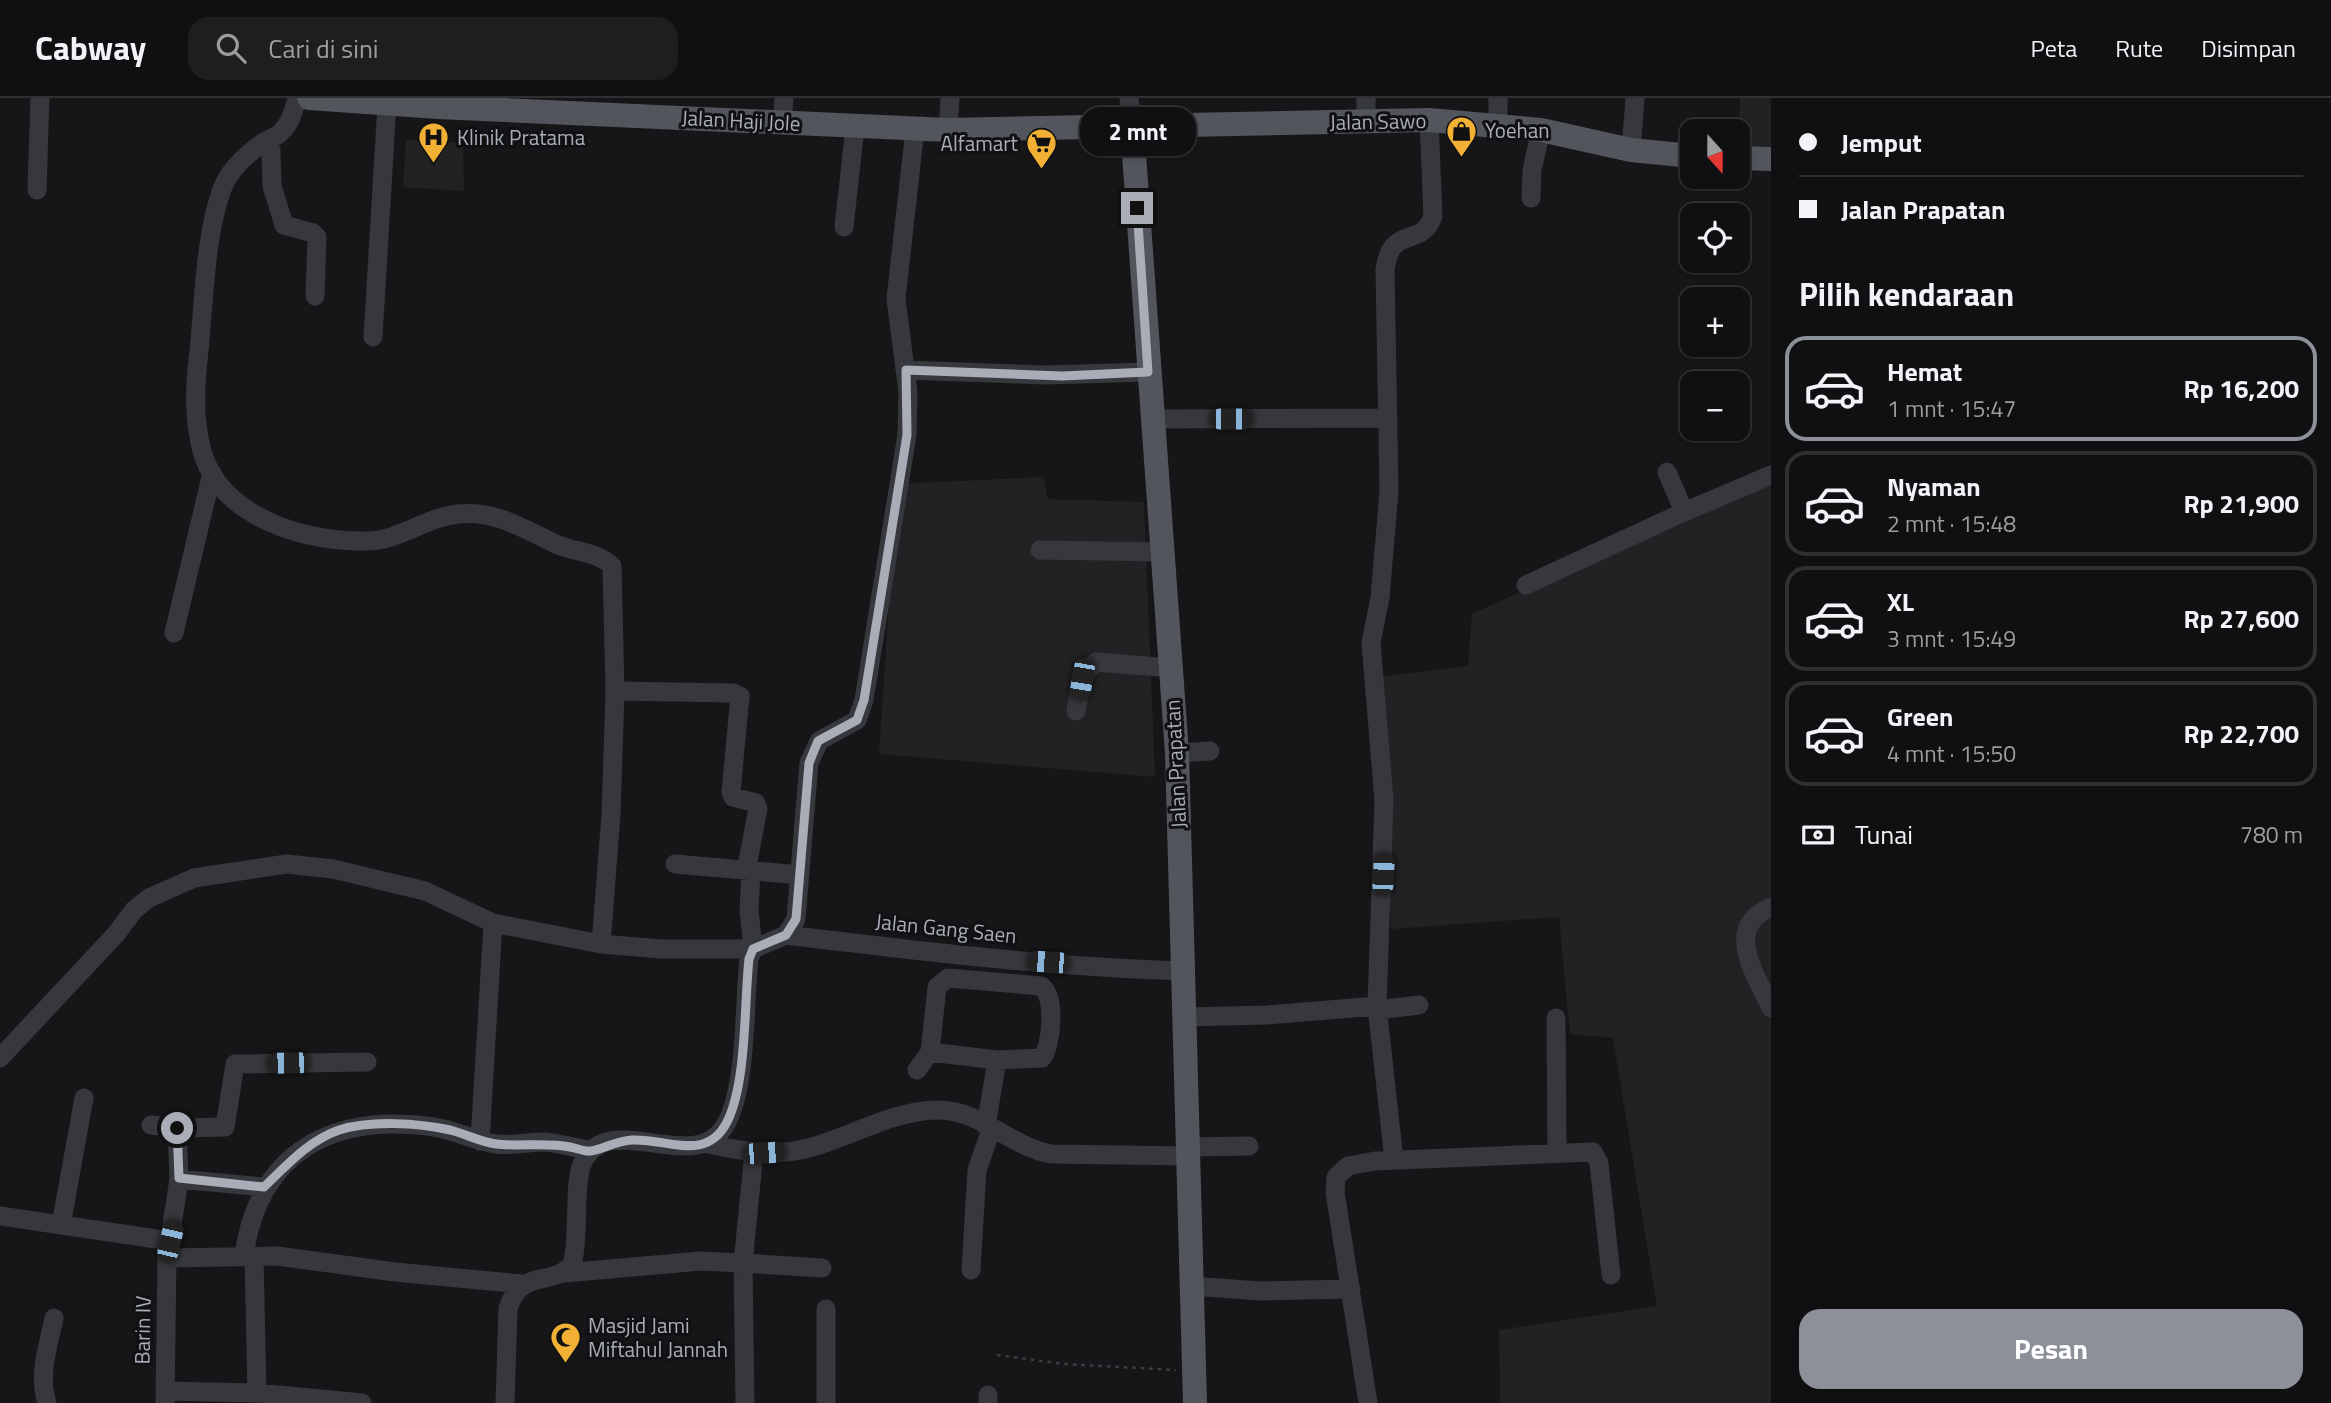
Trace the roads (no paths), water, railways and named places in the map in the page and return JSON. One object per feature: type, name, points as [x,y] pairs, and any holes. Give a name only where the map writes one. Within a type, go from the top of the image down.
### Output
[{"type":"main road","name":"Jalan Haji Jole","points":[[309,98],[387,103],[538,104],[782,123],[915,130],[1132,126]]},
{"type":"main road","name":"Jalan Sawo","points":[[1132,126],[1366,110],[1429,120],[1541,130],[1631,150],[1680,155]]},
{"type":"main road","name":"Jalan Prapatan","points":[[1132,126],[1177,753],[1195,1403]]},
{"type":"main road","points":[[1750,158],[1771,159]]},
{"type":"street","points":[[37,190],[40,98]]},
{"type":"street","points":[[298,98],[281,134],[264,142],[231,173],[222,187],[214,223],[195,397],[203,453],[212,473],[233,499],[255,513],[303,535],[367,541],[389,538],[443,516],[481,513],[500,517],[559,545],[605,559],[612,566],[615,691],[611,815],[601,944]]},
{"type":"street","points":[[782,123],[784,98]]},
{"type":"street","points":[[948,130],[950,98]]},
{"type":"street","points":[[1129,98],[1132,126]]},
{"type":"street","points":[[1497,98],[1497,125]]},
{"type":"street","points":[[1631,150],[1635,98]]},
{"type":"street","points":[[373,337],[387,103]]},
{"type":"street","points":[[1394,1160],[1378,1008],[1384,800],[1371,643],[1380,598],[1389,491],[1387,252],[1394,243],[1421,234],[1430,226],[1433,216],[1429,120]]},
{"type":"street","points":[[844,227],[855,127]]},
{"type":"street","points":[[0,1058],[116,934],[134,910],[169,886],[194,878],[287,864],[308,865],[425,891],[493,923],[601,944],[661,949],[753,949],[786,935],[796,919],[809,763],[818,741],[857,720],[864,700],[907,435],[906,370],[896,299],[915,130]]},
{"type":"street","points":[[1531,198],[1532,170],[1541,130]]},
{"type":"street","points":[[264,142],[271,150],[273,193],[284,225],[313,233],[317,237],[315,296]]},
{"type":"street","points":[[906,370],[1056,376],[1148,372]]},
{"type":"street","points":[[1153,419],[1388,418]]},
{"type":"street","points":[[1667,472],[1684,512]]},
{"type":"street","points":[[173,633],[212,473]]},
{"type":"street","points":[[1526,585],[1771,475]]},
{"type":"street","points":[[1040,551],[1163,552]]},
{"type":"street","points":[[1076,711],[1082,679],[1087,668],[1096,662],[1171,668]]},
{"type":"street","points":[[615,691],[733,693],[740,696],[731,792],[733,797],[756,803],[758,809],[748,871],[753,949],[749,959],[733,1103],[727,1121],[708,1144]]},
{"type":"street","points":[[1177,753],[1210,751]]},
{"type":"street","points":[[676,864],[800,875]]},
{"type":"street","points":[[1771,907],[1756,914],[1746,926],[1745,946],[1771,1008]]},
{"type":"street","points":[[480,1141],[493,923]]},
{"type":"street","name":"Jalan Gang Saen","points":[[786,935],[1108,969],[1185,971]]},
{"type":"street","points":[[916,1070],[930,1052],[937,987],[941,981],[948,978],[975,980],[1041,986],[1048,990],[1051,999],[1048,1051],[1042,1058],[1032,1061],[997,1060],[930,1052]]},
{"type":"street","points":[[1186,1017],[1267,1015],[1419,1005]]},
{"type":"street","points":[[1556,1018],[1558,1153]]},
{"type":"street","points":[[971,1270],[977,1170],[989,1128],[997,1060]]},
{"type":"street","points":[[151,1125],[177,1128],[225,1127],[235,1065],[367,1062]]},
{"type":"street","points":[[61,1225],[84,1098]]},
{"type":"street","points":[[564,1273],[572,1265],[576,1253],[582,1166],[591,1151],[605,1144],[634,1140],[694,1147],[708,1144],[754,1152],[808,1148],[909,1112],[959,1112],[973,1116],[989,1128],[1032,1150],[1051,1154],[1188,1151],[1249,1146]]},
{"type":"street","points":[[257,1392],[249,1256],[254,1209],[264,1187],[307,1146],[341,1129],[419,1125],[453,1131],[480,1141],[510,1145],[544,1142],[591,1151]]},
{"type":"street","name":"Barin IV","points":[[165,1397],[168,1249],[179,1178],[177,1128]]},
{"type":"street","points":[[1368,1403],[1335,1192],[1336,1177],[1342,1170],[1355,1164],[1394,1160],[1590,1151],[1598,1158],[1611,1275]]},
{"type":"street","points":[[745,1403],[743,1263],[754,1152]]},
{"type":"street","points":[[179,1178],[264,1187]]},
{"type":"street","points":[[0,1216],[61,1225],[168,1249],[522,1284],[564,1273],[701,1261],[822,1268]]},
{"type":"street","points":[[505,1403],[508,1308],[513,1294],[522,1284]]},
{"type":"street","points":[[1191,1286],[1260,1291],[1351,1289]]},
{"type":"street","points":[[826,1309],[826,1403]]},
{"type":"street","points":[[47,1403],[42,1383],[54,1318]]},
{"type":"street","points":[[165,1397],[257,1392],[317,1401],[362,1403]]},
{"type":"place","name":"Yoehan","points":[[1462,158]]},
{"type":"place","name":"Klinik Pratama","points":[[434,165]]},
{"type":"place","name":"Alfamart","points":[[1041,171]]},
{"type":"place","name":"Masjid Jami Miftahul Jannah","points":[[565,1365]]}]
